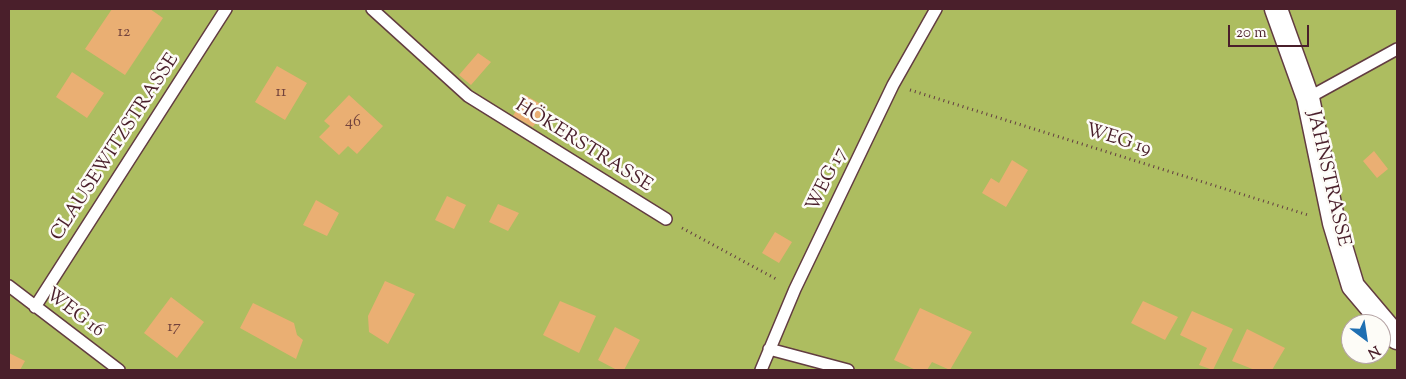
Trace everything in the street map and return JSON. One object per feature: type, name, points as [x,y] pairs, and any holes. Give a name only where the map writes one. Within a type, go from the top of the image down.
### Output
[{"type":"street","name":"JAHNSTRASSE","points":[[1276,9],[1308,98],[1334,223],[1353,286],[1397,338]]},
{"type":"lane","name":"CLAUSEWITZSTRASSE","points":[[35,307],[226,9]]},
{"type":"lane","name":"HÖKERSTRASSE","points":[[372,9],[468,96],[666,220]]},
{"type":"lane","name":"WEG 17","points":[[761,370],[795,289],[893,85],[936,9]]},
{"type":"lane","points":[[1308,98],[1397,49]]},
{"type":"lane","name":"WEG 16","points":[[9,286],[119,370]]},
{"type":"lane","points":[[769,349],[848,370]]},
{"type":"path","name":"WEG 19","points":[[893,85],[1334,223]]},
{"type":"path","points":[[666,220],[795,289]]},
{"type":"green space","points":[[9,9],[1397,9],[1397,370],[9,370]]},
{"type":"building","points":[[112,9],[150,9],[163,18],[125,75],[85,49]]},
{"type":"building","points":[[478,53],[491,62],[471,85],[459,75]]},
{"type":"building","points":[[277,66],[307,83],[285,120],[255,102]]},
{"type":"building","points":[[72,72],[104,93],[87,118],[56,97]]},
{"type":"building","points":[[349,95],[383,126],[357,154],[348,146],[339,155],[319,137],[330,126],[324,121]]},
{"type":"building","points":[[525,95],[546,107],[533,127],[513,116]]},
{"type":"building","points":[[1374,151],[1388,169],[1377,178],[1363,161]]},
{"type":"building","points":[[1012,160],[1028,170],[1006,207],[982,193],[991,178],[999,183]]},
{"type":"building","points":[[447,196],[466,205],[454,229],[435,220]]},
{"type":"building","points":[[316,200],[339,213],[327,236],[303,225]]},
{"type":"building","points":[[498,204],[519,213],[508,231],[489,222]]},
{"type":"building","points":[[775,232],[792,242],[779,263],[762,253]]},
{"type":"building","points":[[385,281],[415,294],[388,344],[369,332],[368,316]]},
{"type":"building","points":[[171,297],[204,322],[177,358],[144,333]]},
{"type":"building","points":[[560,301],[596,316],[579,353],[543,335]]},
{"type":"building","points":[[1143,301],[1178,317],[1165,340],[1131,323]]},
{"type":"building","points":[[253,303],[294,323],[297,335],[303,340],[296,359],[240,328]]},
{"type":"building","points":[[920,308],[972,332],[950,370],[932,362],[927,370],[916,370],[894,360]]},
{"type":"building","points":[[1192,311],[1233,329],[1213,370],[1199,365],[1207,348],[1180,335]]},
{"type":"building","points":[[615,327],[640,340],[624,370],[617,370],[598,360]]},
{"type":"building","points":[[1247,329],[1285,348],[1272,370],[1255,370],[1232,361]]},
{"type":"building","points":[[9,353],[25,361],[20,370],[9,370]]}]
